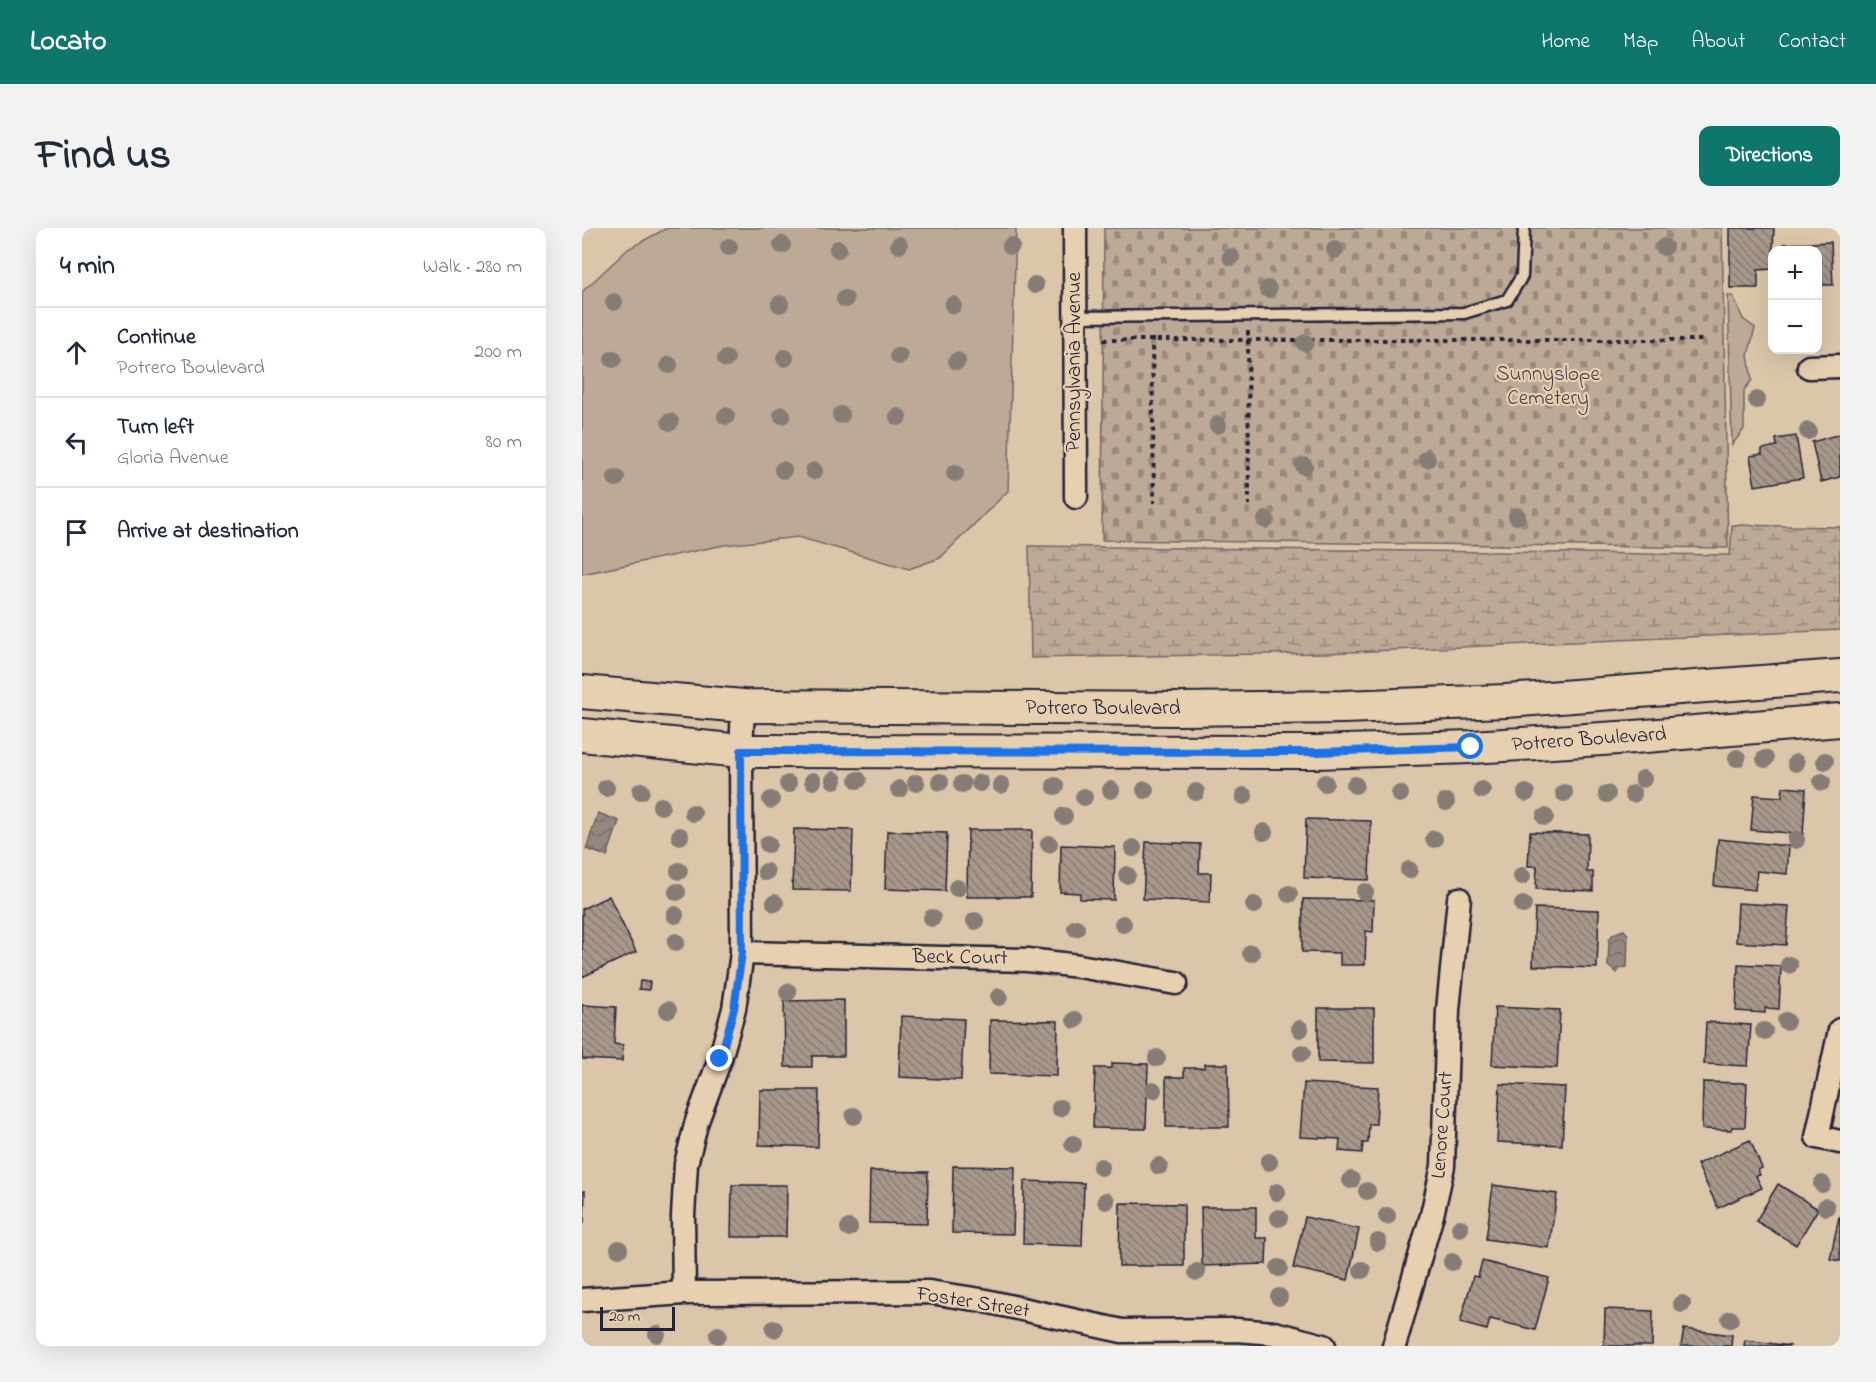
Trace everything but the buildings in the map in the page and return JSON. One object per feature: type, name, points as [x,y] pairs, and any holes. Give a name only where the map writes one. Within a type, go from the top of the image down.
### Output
[{"type":"street","name":"Pennsylvania Avenue","points":[[1074,228],[1076,496]]},
{"type":"street","points":[[1809,367],[1840,366]]},
{"type":"street","name":"Potrero Boulevard","points":[[582,692],[743,706],[1156,709],[1343,707],[1506,702],[1840,676]]},
{"type":"street","points":[[684,1293],[683,1216],[686,1164],[697,1121],[720,1059],[734,1009],[742,953],[741,751],[743,706]]},
{"type":"street","name":"Potrero Boulevard","points":[[582,735],[741,751],[1316,752],[1599,740],[1840,720]]},
{"type":"street","name":"Lenore Court","points":[[1394,1346],[1432,1215],[1443,1166],[1448,1010],[1459,899]]},
{"type":"street","name":"Beck Court","points":[[742,953],[1028,960],[1079,966],[1176,983]]},
{"type":"street","points":[[1840,1030],[1817,1137],[1840,1142]]},
{"type":"street","name":"Foster Street","points":[[582,1300],[684,1293],[929,1292],[981,1300],[1122,1331],[1237,1330],[1274,1333],[1324,1346]]},
{"type":"lane","points":[[1075,317],[1464,313],[1507,300],[1522,276],[1524,228]]},
{"type":"path","points":[[1248,315],[1249,505]]},
{"type":"path","points":[[1152,316],[1154,503]]},
{"type":"path","points":[[1103,340],[1703,340]]},
{"type":"green space","points":[[667,228],[1016,228],[1008,491],[940,558],[909,569],[798,537],[724,545],[582,574],[582,292],[628,249]]},
{"type":"green space","name":"Sunnyslope Cemetery","points":[[1104,228],[1722,228],[1728,548],[1102,540]]},
{"type":"green space","points":[[1728,296],[1733,296],[1743,319],[1755,328],[1748,355],[1752,380],[1744,390],[1744,429],[1732,445]]},
{"type":"green space","points":[[1732,525],[1840,527],[1840,630],[1327,653],[1031,658],[1029,546],[1730,555]]},
{"type":"water","points":[[598,813],[619,821],[607,856],[586,849]]},
{"type":"water","points":[[1624,930],[1628,935],[1627,967],[1620,968],[1617,973],[1608,966],[1609,940],[1613,934]]},
{"type":"route","points":[[720,1059],[734,1009],[742,953],[741,751],[1316,752],[1471,747]]}]
